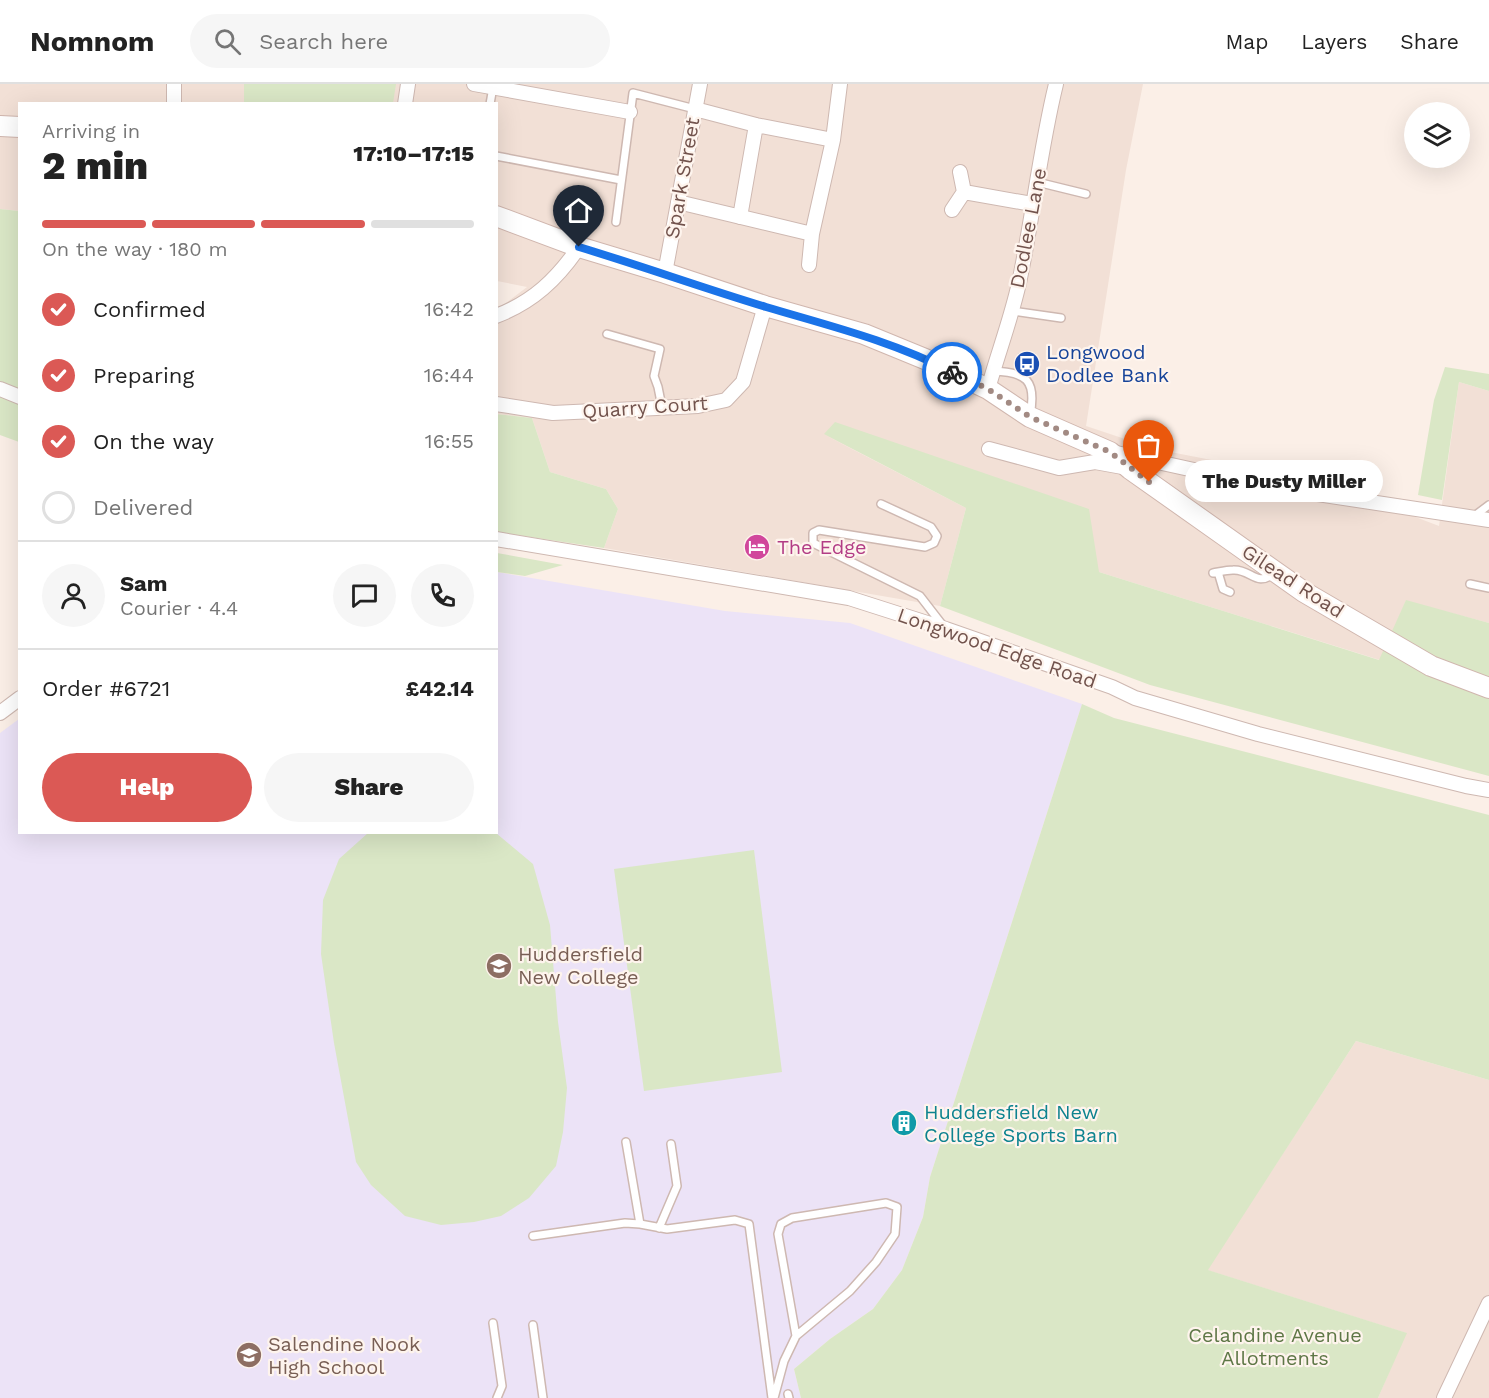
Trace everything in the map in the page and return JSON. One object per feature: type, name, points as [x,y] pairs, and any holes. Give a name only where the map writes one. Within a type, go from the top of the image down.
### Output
[{"type":"street","points":[[174,84],[174,102]]},
{"type":"street","points":[[405,102],[408,84]]},
{"type":"street","points":[[474,84],[630,112]]},
{"type":"street","name":"Spark Street","points":[[665,273],[700,84]]},
{"type":"street","points":[[809,265],[812,234],[833,140],[840,84]]},
{"type":"street","name":"Dodlee Lane","points":[[991,380],[1019,283],[1056,84]]},
{"type":"street","points":[[695,109],[756,125],[833,140]]},
{"type":"street","points":[[740,217],[756,125]]},
{"type":"street","points":[[0,126],[18,127]]},
{"type":"street","points":[[952,210],[964,192],[960,172]]},
{"type":"street","points":[[964,192],[1032,204]]},
{"type":"street","points":[[678,202],[812,234]]},
{"type":"street","name":"Gilead Road","points":[[498,217],[579,247],[765,306],[864,334],[991,380],[1030,417],[1110,452],[1130,469],[1304,592],[1431,666],[1489,688]]},
{"type":"street","points":[[498,315],[507,312],[547,286],[562,272],[579,247]]},
{"type":"street","name":"Quarry Court","points":[[498,404],[553,412],[698,406],[726,400],[743,382],[765,306]]},
{"type":"street","points":[[0,389],[18,397]]},
{"type":"street","points":[[989,449],[1059,468],[1095,462],[1130,469]]},
{"type":"street","points":[[1110,452],[1271,487],[1489,520]]},
{"type":"street","name":"Longwood Edge Road","points":[[498,539],[849,598],[1112,687],[1135,698],[1258,734],[1489,790]]},
{"type":"street","points":[[0,713],[18,700]]},
{"type":"street","points":[[1444,1398],[1489,1303]]},
{"type":"lane","points":[[490,102],[493,87]]},
{"type":"lane","points":[[616,222],[633,93],[695,109]]},
{"type":"lane","points":[[498,156],[621,180]]},
{"type":"lane","points":[[1037,182],[1086,195]]},
{"type":"lane","points":[[1012,311],[1061,318]]},
{"type":"lane","points":[[607,334],[660,349],[654,376],[662,407]]},
{"type":"lane","points":[[991,380],[1009,371],[1022,375],[1032,394],[1030,417]]},
{"type":"lane","points":[[881,504],[931,527],[936,536],[934,543],[925,546],[819,530],[813,533],[813,543],[920,596],[946,629]]},
{"type":"lane","points":[[1473,517],[1489,505]]},
{"type":"lane","points":[[1230,592],[1223,589],[1216,572],[1234,569],[1259,580],[1266,579],[1276,572]]},
{"type":"lane","points":[[1470,584],[1489,588]]},
{"type":"lane","points":[[627,1142],[640,1224]]},
{"type":"lane","points":[[659,1228],[677,1186],[671,1144]]},
{"type":"lane","points":[[773,1398],[784,1361],[796,1336],[850,1291],[876,1262],[895,1234],[897,1207],[886,1203],[792,1218],[781,1224],[778,1234],[796,1336]]},
{"type":"lane","points":[[533,1236],[625,1223],[667,1229],[735,1220],[749,1224],[773,1398]]},
{"type":"lane","points":[[493,1323],[502,1386],[497,1398]]},
{"type":"lane","points":[[533,1325],[543,1398]]},
{"type":"shaded area","points":[[0,84],[1143,84],[1126,170],[1086,426],[1155,449],[1324,482],[1439,526],[1459,382],[1489,391],[1489,623],[1406,601],[1380,660],[1099,572],[825,435],[966,508],[940,606],[604,548],[618,509],[606,489],[550,472],[532,418],[498,414],[498,309],[527,287],[498,281],[498,102],[18,102],[18,211],[0,209]]},
{"type":"shaded area","name":"Huddersfield New College","points":[[498,572],[725,611],[850,623],[1082,704],[930,1177],[923,1217],[902,1270],[873,1309],[830,1339],[794,1369],[801,1398],[0,1398],[0,733],[18,720],[18,834],[498,834]]},
{"type":"shaded area","points":[[1356,1041],[1489,1080],[1489,1398],[1378,1398],[1406,1333],[1207,1270]]},
{"type":"green space","points":[[244,84],[396,84],[393,102],[244,102]]},
{"type":"green space","points":[[0,209],[18,211],[18,442],[0,435]]},
{"type":"green space","points":[[1445,367],[1489,374],[1489,391],[1459,382],[1442,500],[1418,495],[1434,400]]},
{"type":"green space","points":[[498,414],[532,418],[550,472],[606,489],[618,509],[604,548],[498,532]]},
{"type":"green space","points":[[835,422],[1089,509],[1099,572],[1379,660],[1406,600],[1489,623],[1489,776],[1150,685],[940,606],[966,508],[824,434]]},
{"type":"green space","points":[[498,553],[563,565],[525,576],[498,572]]},
{"type":"green space","name":"Celandine Avenue Allotments","points":[[1082,704],[1114,718],[1489,815],[1489,1080],[1356,1041],[1208,1270],[1407,1333],[1378,1398],[801,1398],[794,1369],[830,1339],[873,1309],[902,1270],[923,1217],[930,1177]]},
{"type":"green space","points":[[367,834],[497,834],[533,864],[550,925],[558,1022],[567,1088],[563,1132],[556,1166],[529,1198],[501,1216],[474,1222],[441,1225],[405,1216],[371,1185],[356,1162],[334,1043],[321,954],[323,900],[339,859]]},
{"type":"green space","points":[[754,850],[782,1072],[644,1091],[614,869]]},
{"type":"way so far","points":[[952,372],[988,389],[1030,417],[1110,452],[1149,482]]},
{"type":"place","name":"Longwood Dodlee Bank","points":[[1027,364]]},
{"type":"place","name":"The Dusty Miller","points":[[1149,482]]},
{"type":"place","name":"The Edge","points":[[757,547]]},
{"type":"place","name":"Huddersfield New College","points":[[499,966]]},
{"type":"place","name":"Huddersfield New College Sports Barn","points":[[904,1123]]},
{"type":"place","name":"Salendine Nook High School","points":[[249,1355]]},
{"type":"route","points":[[579,247],[765,306],[864,334],[925,358],[952,372]]}]
